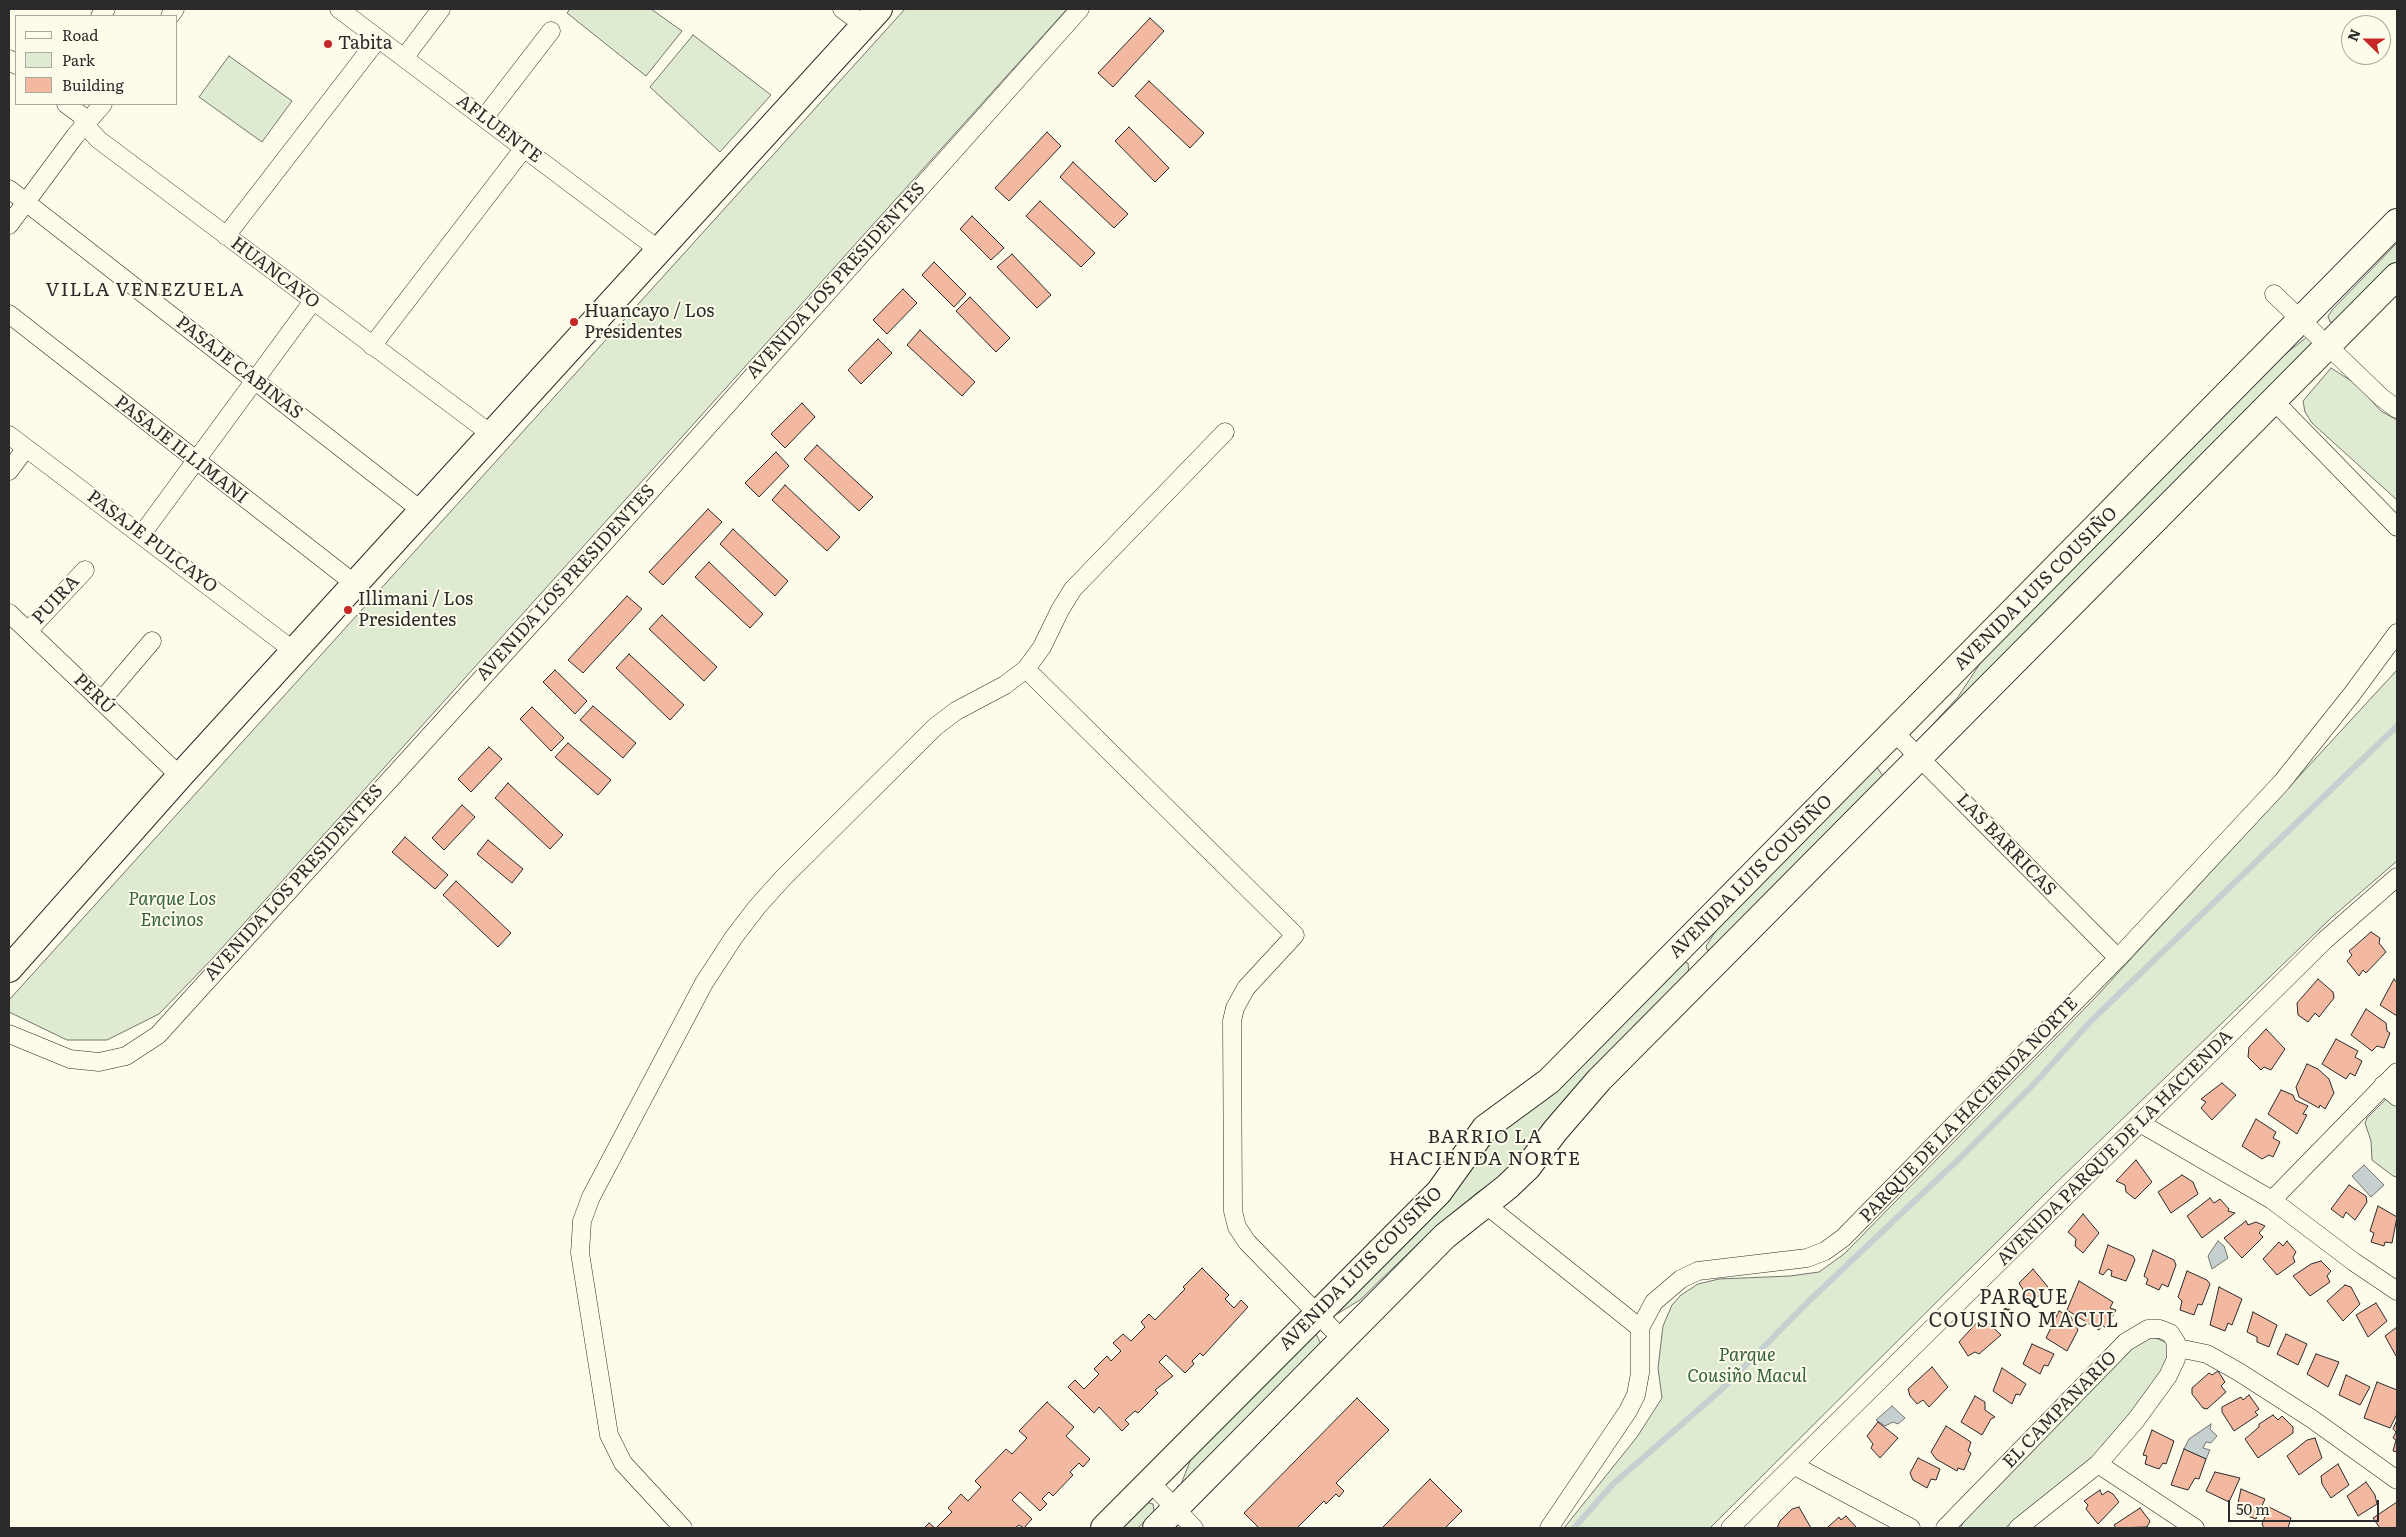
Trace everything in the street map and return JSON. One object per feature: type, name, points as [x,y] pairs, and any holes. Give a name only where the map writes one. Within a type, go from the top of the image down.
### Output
[{"type":"street","name":"AFLUENTE","points":[[339,9],[660,250]]},
{"type":"street","points":[[404,58],[442,9]]},
{"type":"street","points":[[9,969],[180,776],[871,17],[842,9]]},
{"type":"street","name":"AVENIDA LOS PRESIDENTES","points":[[9,1034],[70,1059],[99,1062],[126,1056],[158,1035],[556,596],[1080,9]]},
{"type":"street","points":[[484,118],[551,31]]},
{"type":"street","points":[[226,236],[378,39]]},
{"type":"street","name":"HUANCAYO","points":[[67,105],[81,115],[85,125],[99,140],[491,434]]},
{"type":"street","points":[[9,225],[102,105]]},
{"type":"street","points":[[372,346],[524,148]]},
{"type":"street","name":"PASAJE CABINAS","points":[[9,189],[422,511]]},
{"type":"street","name":"AVENIDA LUIS COUSIÑO","points":[[1104,1528],[1439,1192],[1486,1128],[1549,1081],[2397,222]]},
{"type":"street","name":"AVENIDA LUIS COUSIÑO","points":[[1156,1528],[1444,1236],[1528,1167],[1579,1102],[1921,759],[2397,276]]},
{"type":"street","points":[[2274,294],[2397,409]]},
{"type":"street","points":[[142,534],[313,301]]},
{"type":"street","name":"PASAJE ILLIMANI","points":[[9,314],[196,462],[355,584]]},
{"type":"street","points":[[2274,401],[2397,527]]},
{"type":"street","points":[[683,1528],[623,1463],[609,1435],[580,1253],[581,1231],[586,1209],[704,983],[729,944],[757,907],[935,727],[956,711],[1005,685],[1026,669],[1042,648],[1060,610],[1073,589],[1225,432]]},
{"type":"street","name":"PASAJE PULCAYO","points":[[9,435],[294,651]]},
{"type":"street","points":[[9,471],[26,448]]},
{"type":"street","name":"PUIRA","points":[[28,631],[85,570]]},
{"type":"street","name":"PERÚ","points":[[9,613],[180,776]]},
{"type":"street","name":"PARQUE DE LA HACIENDA NORTE","points":[[1549,1528],[1628,1411],[1636,1395],[1640,1374],[1640,1328],[1654,1302],[1681,1278],[1716,1267],[1807,1258],[1825,1251],[1843,1238],[2118,958],[2282,782],[2352,694],[2397,633]]},
{"type":"street","points":[[101,701],[152,641]]},
{"type":"street","points":[[1026,669],[1295,935],[1246,988],[1235,1008],[1232,1021],[1233,1211],[1237,1227],[1247,1242],[1342,1339]]},
{"type":"street","name":"LAS BARRICAS","points":[[1894,732],[2118,958]]},
{"type":"street","name":"AVENIDA PARQUE DE LA HACIENDA","points":[[1730,1528],[1795,1466],[2325,940],[2397,877]]},
{"type":"street","points":[[1687,942],[1712,968]]},
{"type":"street","points":[[2272,1200],[2397,1072]]},
{"type":"street","points":[[2383,1085],[2397,1097]]},
{"type":"street","points":[[2140,1123],[2272,1200],[2348,1258],[2397,1291]]},
{"type":"street","points":[[1485,1204],[1640,1328]]},
{"type":"street","name":"EL CAMPANARIO","points":[[1945,1528],[2126,1342],[2139,1333],[2154,1328],[2170,1333],[2178,1348]]},
{"type":"street","points":[[2018,1528],[2098,1464],[2155,1395],[2173,1367],[2178,1348],[2207,1354],[2239,1372],[2283,1400],[2397,1480]]},
{"type":"street","points":[[2098,1464],[2194,1528]]},
{"type":"street","points":[[1795,1466],[1911,1528]]},
{"type":"street","points":[[1150,1482],[1194,1528]]},
{"type":"green space","points":[[570,9],[651,9],[682,31],[646,76],[567,13]]},
{"type":"green space","name":"Parque Los Encinos","points":[[905,9],[1067,9],[212,959],[159,1014],[107,1040],[67,1040],[9,1012],[9,1000]]},
{"type":"green space","points":[[693,35],[771,95],[720,152],[650,87]]},
{"type":"green space","points":[[229,56],[292,101],[262,142],[199,97]]},
{"type":"green space","points":[[2397,243],[2397,265],[2338,322],[2330,322],[2328,316],[2333,309]]},
{"type":"green space","points":[[2307,337],[2314,341],[2314,349],[1924,739],[1921,737],[1958,697],[1985,656],[2279,359]]},
{"type":"green space","points":[[2331,368],[2356,384],[2381,411],[2397,420],[2397,500],[2312,423],[2305,412],[2303,401]]},
{"type":"green space","name":"Parque Cousiño Macul","points":[[2397,670],[2397,861],[2331,918],[2056,1183],[1710,1528],[1564,1528],[1637,1437],[1662,1398],[1658,1368],[1663,1326],[1672,1305],[1681,1295],[1698,1284],[1719,1279],[1790,1276],[1819,1272],[1844,1254],[2094,999]]},
{"type":"green space","points":[[1877,767],[1888,784],[1716,949],[1707,950],[1706,946],[1725,917]]},
{"type":"green space","points":[[1682,962],[1688,963],[1689,975],[1509,1171],[1478,1192],[1432,1230],[1360,1300],[1337,1314],[1329,1313],[1491,1134]]},
{"type":"green space","points":[[2397,1088],[2397,1177],[2372,1160],[2371,1141],[2365,1123],[2367,1118]]},
{"type":"green space","points":[[1312,1334],[1316,1334],[1322,1346],[1180,1492],[1177,1487],[1181,1484],[1191,1459],[1228,1417]]},
{"type":"green space","points":[[2154,1337],[2167,1343],[2169,1349],[2165,1366],[2102,1451],[2005,1528],[1960,1528],[1965,1520],[2141,1339]]},
{"type":"green space","points":[[1146,1502],[1153,1504],[1154,1511],[1138,1528],[1118,1528]]},
{"type":"shaded area","points":[[2364,1165],[2384,1185],[2371,1197],[2352,1176]]},
{"type":"shaded area","points":[[2218,1241],[2224,1246],[2228,1258],[2212,1269],[2208,1256]]},
{"type":"shaded area","points":[[1892,1406],[1905,1418],[1898,1424],[1893,1422],[1885,1426],[1876,1420]]},
{"type":"shaded area","points":[[2211,1424],[2210,1429],[2217,1436],[2211,1443],[2206,1442],[2203,1448],[2210,1450],[2206,1459],[2184,1449],[2189,1439]]},
{"type":"building","points":[[1150,18],[1164,31],[1113,87],[1098,73]]},
{"type":"building","points":[[1149,81],[1204,133],[1190,148],[1135,96]]},
{"type":"building","points":[[1129,127],[1169,168],[1155,182],[1115,141]]},
{"type":"building","points":[[1047,132],[1061,146],[1009,201],[995,188]]},
{"type":"building","points":[[1073,162],[1128,214],[1114,228],[1060,177]]},
{"type":"building","points":[[1040,201],[1095,253],[1081,267],[1026,216]]},
{"type":"building","points":[[972,216],[1004,248],[991,260],[960,229]]},
{"type":"building","points":[[1012,254],[1051,295],[1037,308],[997,267]]},
{"type":"building","points":[[934,262],[966,294],[954,307],[922,275]]},
{"type":"building","points":[[903,289],[917,303],[887,334],[873,320]]},
{"type":"building","points":[[970,297],[1010,338],[996,352],[956,311]]},
{"type":"building","points":[[920,330],[975,382],[962,396],[907,345]]},
{"type":"building","points":[[878,339],[892,353],[861,384],[848,370]]},
{"type":"building","points":[[802,403],[815,417],[785,448],[771,434]]},
{"type":"building","points":[[817,445],[873,497],[859,511],[804,459]]},
{"type":"building","points":[[776,452],[789,466],[759,497],[745,483]]},
{"type":"building","points":[[785,485],[840,537],[827,551],[772,500]]},
{"type":"building","points":[[708,509],[722,522],[663,585],[649,572]]},
{"type":"building","points":[[733,529],[788,581],[775,596],[720,544]]},
{"type":"building","points":[[709,562],[763,614],[750,628],[695,577]]},
{"type":"building","points":[[627,596],[642,609],[583,673],[568,660]]},
{"type":"building","points":[[662,615],[717,667],[704,681],[649,629]]},
{"type":"building","points":[[629,654],[684,705],[670,720],[616,668]]},
{"type":"building","points":[[555,670],[587,701],[575,714],[543,682]]},
{"type":"building","points":[[593,706],[636,743],[623,758],[580,720]]},
{"type":"building","points":[[532,707],[564,738],[551,751],[520,719]]},
{"type":"building","points":[[568,743],[611,780],[598,795],[555,757]]},
{"type":"building","points":[[489,747],[502,759],[471,792],[458,779]]},
{"type":"building","points":[[508,783],[563,835],[550,849],[495,798]]},
{"type":"building","points":[[462,805],[475,817],[444,850],[432,838]]},
{"type":"building","points":[[405,837],[448,875],[435,889],[392,852]]},
{"type":"building","points":[[488,840],[523,869],[512,883],[477,854]]},
{"type":"building","points":[[456,881],[511,933],[498,947],[443,895]]},
{"type":"building","points":[[2371,932],[2380,938],[2379,943],[2386,952],[2366,973],[2363,970],[2359,976],[2347,961],[2352,955],[2349,951]]},
{"type":"building","points":[[2318,979],[2333,992],[2334,998],[2319,1017],[2315,1013],[2308,1022],[2298,1015],[2297,1003]]},
{"type":"building","points":[[2394,979],[2397,983],[2397,1016],[2380,1005]]},
{"type":"building","points":[[2366,1009],[2386,1023],[2387,1031],[2390,1033],[2384,1048],[2377,1046],[2372,1051],[2351,1035]]},
{"type":"building","points":[[2266,1029],[2285,1049],[2271,1070],[2264,1067],[2261,1070],[2248,1057],[2249,1047]]},
{"type":"building","points":[[2336,1039],[2358,1051],[2355,1057],[2362,1061],[2355,1076],[2350,1073],[2346,1079],[2322,1064]]},
{"type":"building","points":[[2307,1064],[2318,1069],[2329,1079],[2334,1093],[2325,1109],[2320,1105],[2319,1108],[2299,1097],[2296,1087]]},
{"type":"building","points":[[2222,1083],[2236,1095],[2212,1120],[2201,1108],[2206,1102],[2201,1099]]},
{"type":"building","points":[[2281,1090],[2293,1095],[2295,1100],[2308,1106],[2303,1114],[2307,1115],[2297,1134],[2268,1114]]},
{"type":"building","points":[[2256,1119],[2276,1132],[2273,1138],[2280,1142],[2273,1157],[2269,1155],[2262,1159],[2242,1146]]},
{"type":"building","points":[[2136,1160],[2152,1182],[2135,1199],[2126,1192],[2125,1185],[2116,1181]]},
{"type":"building","points":[[2182,1175],[2193,1182],[2198,1194],[2171,1213],[2158,1192]]},
{"type":"building","points":[[2349,1185],[2366,1196],[2367,1202],[2355,1220],[2346,1212],[2343,1218],[2331,1209]]},
{"type":"building","points":[[2210,1198],[2214,1203],[2220,1199],[2229,1209],[2228,1211],[2235,1213],[2202,1238],[2187,1216]]},
{"type":"building","points":[[2378,1206],[2397,1217],[2392,1243],[2385,1242],[2384,1246],[2371,1242],[2374,1233],[2370,1231]]},
{"type":"building","points":[[2083,1214],[2099,1233],[2083,1253],[2075,1246],[2076,1239],[2068,1232]]},
{"type":"building","points":[[2246,1221],[2248,1225],[2256,1222],[2265,1226],[2259,1233],[2263,1237],[2242,1258],[2224,1238]]},
{"type":"building","points":[[2287,1241],[2296,1252],[2293,1257],[2295,1262],[2277,1275],[2263,1259],[2279,1242],[2283,1246]]},
{"type":"building","points":[[2108,1245],[2133,1256],[2135,1260],[2126,1281],[2111,1276],[2112,1271],[2108,1269],[2103,1275],[2099,1273]]},
{"type":"building","points":[[2153,1250],[2174,1260],[2176,1265],[2168,1287],[2162,1284],[2159,1290],[2146,1284],[2148,1279],[2144,1276]]},
{"type":"building","points":[[2321,1261],[2331,1271],[2327,1276],[2330,1282],[2310,1296],[2293,1276],[2311,1264]]},
{"type":"building","points":[[1202,1268],[1229,1295],[1225,1299],[1234,1308],[1241,1300],[1248,1307],[1203,1356],[1200,1353],[1192,1361],[1194,1364],[1185,1373],[1166,1355],[1159,1362],[1173,1376],[1155,1390],[1158,1393],[1138,1413],[1135,1411],[1125,1420],[1129,1424],[1122,1431],[1099,1407],[1094,1413],[1068,1387],[1075,1380],[1084,1389],[1099,1374],[1094,1369],[1107,1356],[1111,1361],[1121,1351],[1113,1343],[1123,1334],[1131,1341],[1145,1327],[1141,1322],[1149,1314],[1155,1320]]},
{"type":"building","points":[[2033,1269],[2048,1287],[2031,1303],[2019,1283]]},
{"type":"building","points":[[2187,1271],[2207,1280],[2210,1284],[2202,1305],[2198,1304],[2194,1315],[2180,1310],[2182,1301],[2178,1297]]},
{"type":"building","points":[[2079,1281],[2113,1302],[2110,1308],[2116,1310],[2106,1328],[2102,1325],[2099,1330],[2067,1310]]},
{"type":"building","points":[[2345,1285],[2351,1287],[2360,1304],[2343,1321],[2327,1301]]},
{"type":"building","points":[[2219,1287],[2242,1299],[2232,1325],[2228,1323],[2225,1331],[2210,1325]]},
{"type":"building","points":[[2376,1303],[2387,1321],[2368,1337],[2356,1315]]},
{"type":"building","points":[[2059,1311],[2071,1317],[2078,1330],[2067,1351],[2046,1338]]},
{"type":"building","points":[[2253,1312],[2277,1325],[2269,1347],[2257,1342],[2257,1337],[2247,1332]]},
{"type":"building","points":[[1982,1317],[2001,1335],[1979,1354],[1975,1352],[1968,1356],[1959,1342]]},
{"type":"building","points":[[2397,1327],[2397,1355],[2396,1356],[2385,1336]]},
{"type":"building","points":[[2286,1334],[2307,1344],[2298,1365],[2277,1354]]},
{"type":"building","points":[[2032,1344],[2054,1354],[2048,1366],[2044,1365],[2040,1374],[2023,1364]]},
{"type":"building","points":[[2316,1354],[2339,1362],[2328,1387],[2307,1374]]},
{"type":"building","points":[[1932,1367],[1948,1387],[1929,1407],[1923,1400],[1917,1404],[1910,1396],[1908,1389]]},
{"type":"building","points":[[2002,1368],[2026,1384],[2020,1395],[2016,1394],[2012,1404],[1993,1391]]},
{"type":"building","points":[[2218,1371],[2225,1382],[2221,1386],[2226,1392],[2207,1409],[2203,1408],[2192,1394],[2192,1388],[2209,1373],[2212,1375]]},
{"type":"building","points":[[2346,1375],[2370,1387],[2360,1405],[2339,1395]]},
{"type":"building","points":[[2377,1382],[2397,1390],[2397,1414],[2390,1428],[2364,1418]]},
{"type":"building","points":[[2249,1395],[2259,1409],[2255,1412],[2258,1415],[2234,1431],[2222,1412],[2222,1407],[2241,1397],[2243,1400]]},
{"type":"building","points":[[1975,1396],[1985,1402],[1985,1410],[1995,1417],[1991,1419],[1982,1435],[1961,1422]]},
{"type":"building","points":[[1357,1398],[1389,1430],[1336,1483],[1344,1491],[1339,1497],[1336,1494],[1326,1504],[1324,1501],[1297,1528],[1259,1528],[1244,1513]]},
{"type":"building","points":[[1047,1402],[1074,1427],[1066,1436],[1090,1459],[1083,1467],[1079,1463],[1070,1472],[1073,1475],[1053,1496],[1049,1492],[1042,1499],[1047,1504],[1040,1511],[1020,1492],[1012,1500],[1032,1519],[1024,1528],[1019,1525],[1015,1528],[936,1528],[952,1512],[948,1508],[961,1494],[968,1501],[981,1487],[975,1481],[1006,1449],[1012,1454],[1027,1438],[1019,1431]]},
{"type":"building","points":[[2273,1415],[2278,1420],[2282,1416],[2293,1427],[2293,1433],[2258,1458],[2245,1439],[2259,1427],[2259,1424]]},
{"type":"building","points":[[2397,1420],[2397,1452],[2393,1451],[2396,1440],[2393,1438],[2396,1432],[2393,1429]]},
{"type":"building","points":[[1878,1422],[1898,1438],[1880,1458],[1871,1448],[1873,1444],[1867,1436]]},
{"type":"building","points":[[1946,1426],[1971,1442],[1968,1451],[1971,1453],[1964,1470],[1958,1468],[1957,1471],[1936,1459],[1931,1452]]},
{"type":"building","points":[[2152,1430],[2174,1441],[2166,1464],[2163,1463],[2159,1469],[2145,1464],[2147,1456],[2143,1455]]},
{"type":"building","points":[[2315,1438],[2322,1458],[2299,1475],[2287,1456],[2307,1440]]},
{"type":"building","points":[[2184,1449],[2206,1459],[2199,1479],[2195,1478],[2188,1490],[2171,1485]]},
{"type":"building","points":[[1918,1458],[1940,1469],[1936,1480],[1931,1479],[1927,1488],[1913,1480],[1910,1473]]},
{"type":"building","points":[[2338,1464],[2349,1485],[2331,1498],[2322,1484],[2321,1476]]},
{"type":"building","points":[[2215,1472],[2240,1478],[2229,1502],[2206,1491]]},
{"type":"building","points":[[1430,1479],[1462,1511],[1445,1528],[1382,1528]]},
{"type":"building","points":[[2366,1482],[2375,1495],[2377,1504],[2358,1516],[2347,1496]]},
{"type":"building","points":[[2241,1489],[2265,1499],[2256,1519],[2236,1512]]},
{"type":"building","points":[[2100,1490],[2102,1495],[2108,1491],[2113,1494],[2119,1502],[2098,1524],[2086,1509],[2088,1505],[2084,1501]]},
{"type":"building","points":[[2397,1502],[2397,1528],[2380,1528],[2373,1518]]},
{"type":"building","points":[[1799,1507],[1811,1528],[1777,1528],[1780,1521],[1792,1509]]},
{"type":"building","points":[[2269,1507],[2291,1518],[2288,1528],[2264,1528],[2262,1524]]},
{"type":"building","points":[[2140,1508],[2150,1521],[2147,1527],[2116,1528],[2114,1525]]},
{"type":"building","points":[[1846,1516],[1857,1528],[1827,1528],[1839,1517],[1841,1520]]},
{"type":"building","points":[[929,1523],[935,1528],[924,1528]]},
{"type":"waterway","points":[[1574,1528],[1613,1484],[1721,1390],[1809,1301],[1962,1156],[2032,1086],[2092,1020],[2397,726]]},
{"type":"place","name":"Tabita","points":[[328,44]]},
{"type":"place","name":"Huancayo / Los Presidentes","points":[[574,322]]},
{"type":"place","name":"Illimani / Los Presidentes","points":[[348,610]]},
{"type":"district","name":"VILLA VENEZUELA","points":[[145,290]]},
{"type":"district","name":"BARRIO LA HACIENDA NORTE","points":[[1485,1148]]},
{"type":"district","name":"PARQUE COUSIÑO MACUL","points":[[2024,1310]]}]
